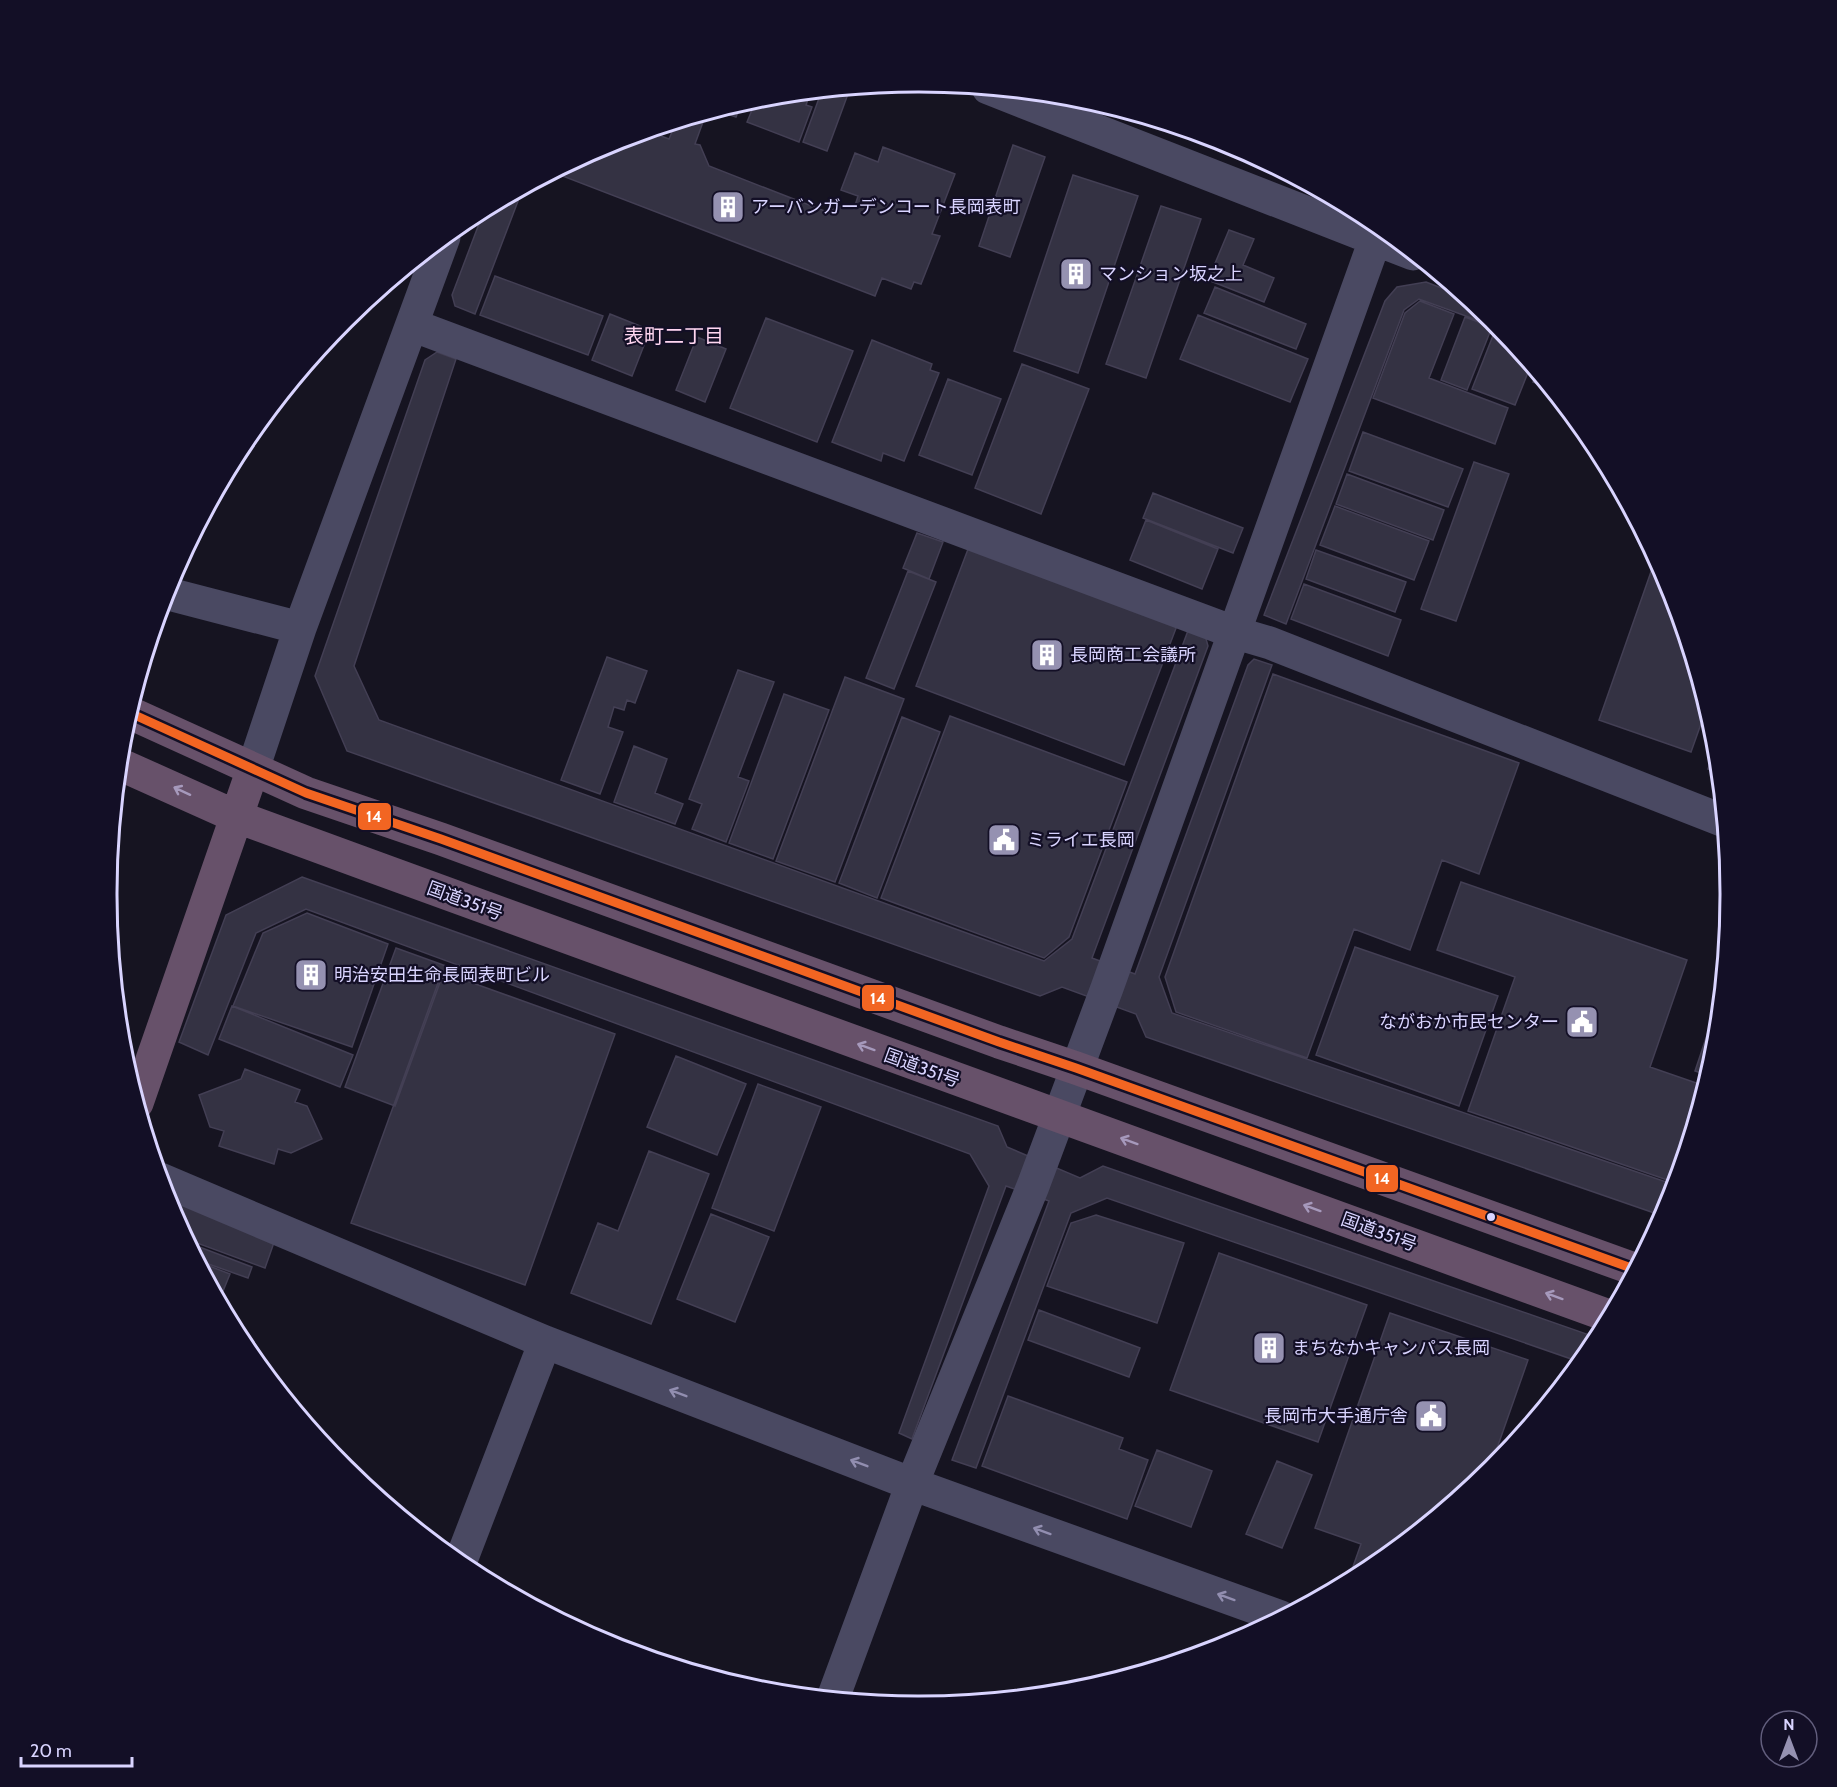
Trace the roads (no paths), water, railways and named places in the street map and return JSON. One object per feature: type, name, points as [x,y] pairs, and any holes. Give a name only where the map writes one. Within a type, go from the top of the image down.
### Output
[{"type":"highway","points":[[137,716],[306,793],[441,838],[999,1042],[1628,1267]]},
{"type":"highway","name":"国道351号","points":[[127,767],[235,816],[1601,1313]]},
{"type":"highway","points":[[141,1090],[253,769]]},
{"type":"street","points":[[1012,97],[1366,229]]},
{"type":"street","points":[[835,1691],[912,1484],[1028,1197],[1107,988],[1377,236]]},
{"type":"street","points":[[253,769],[300,628],[439,251]]},
{"type":"street","points":[[412,325],[452,342],[1236,633],[1281,647],[1717,817]]},
{"type":"street","points":[[175,596],[300,628]]},
{"type":"street","points":[[172,1184],[545,1342],[912,1484],[1272,1614]]},
{"type":"street","points":[[464,1553],[545,1342]]},
{"type":"place","name":"アーバンガーデンコート長岡表町","points":[[728,207]]},
{"type":"place","name":"マンション坂之上","points":[[1076,274]]},
{"type":"place","name":"長岡商工会議所","points":[[1047,655]]},
{"type":"place","name":"ミライエ長岡","points":[[1004,840]]},
{"type":"place","name":"明治安田生命長岡表町ビル","points":[[311,975]]},
{"type":"place","name":"ながおか市民センター","points":[[1582,1022]]},
{"type":"place","name":"まちなかキャンパス長岡","points":[[1269,1348]]},
{"type":"place","name":"長岡市大手通庁舎","points":[[1431,1416]]},
{"type":"district","name":"表町二丁目","points":[[674,336]]}]
